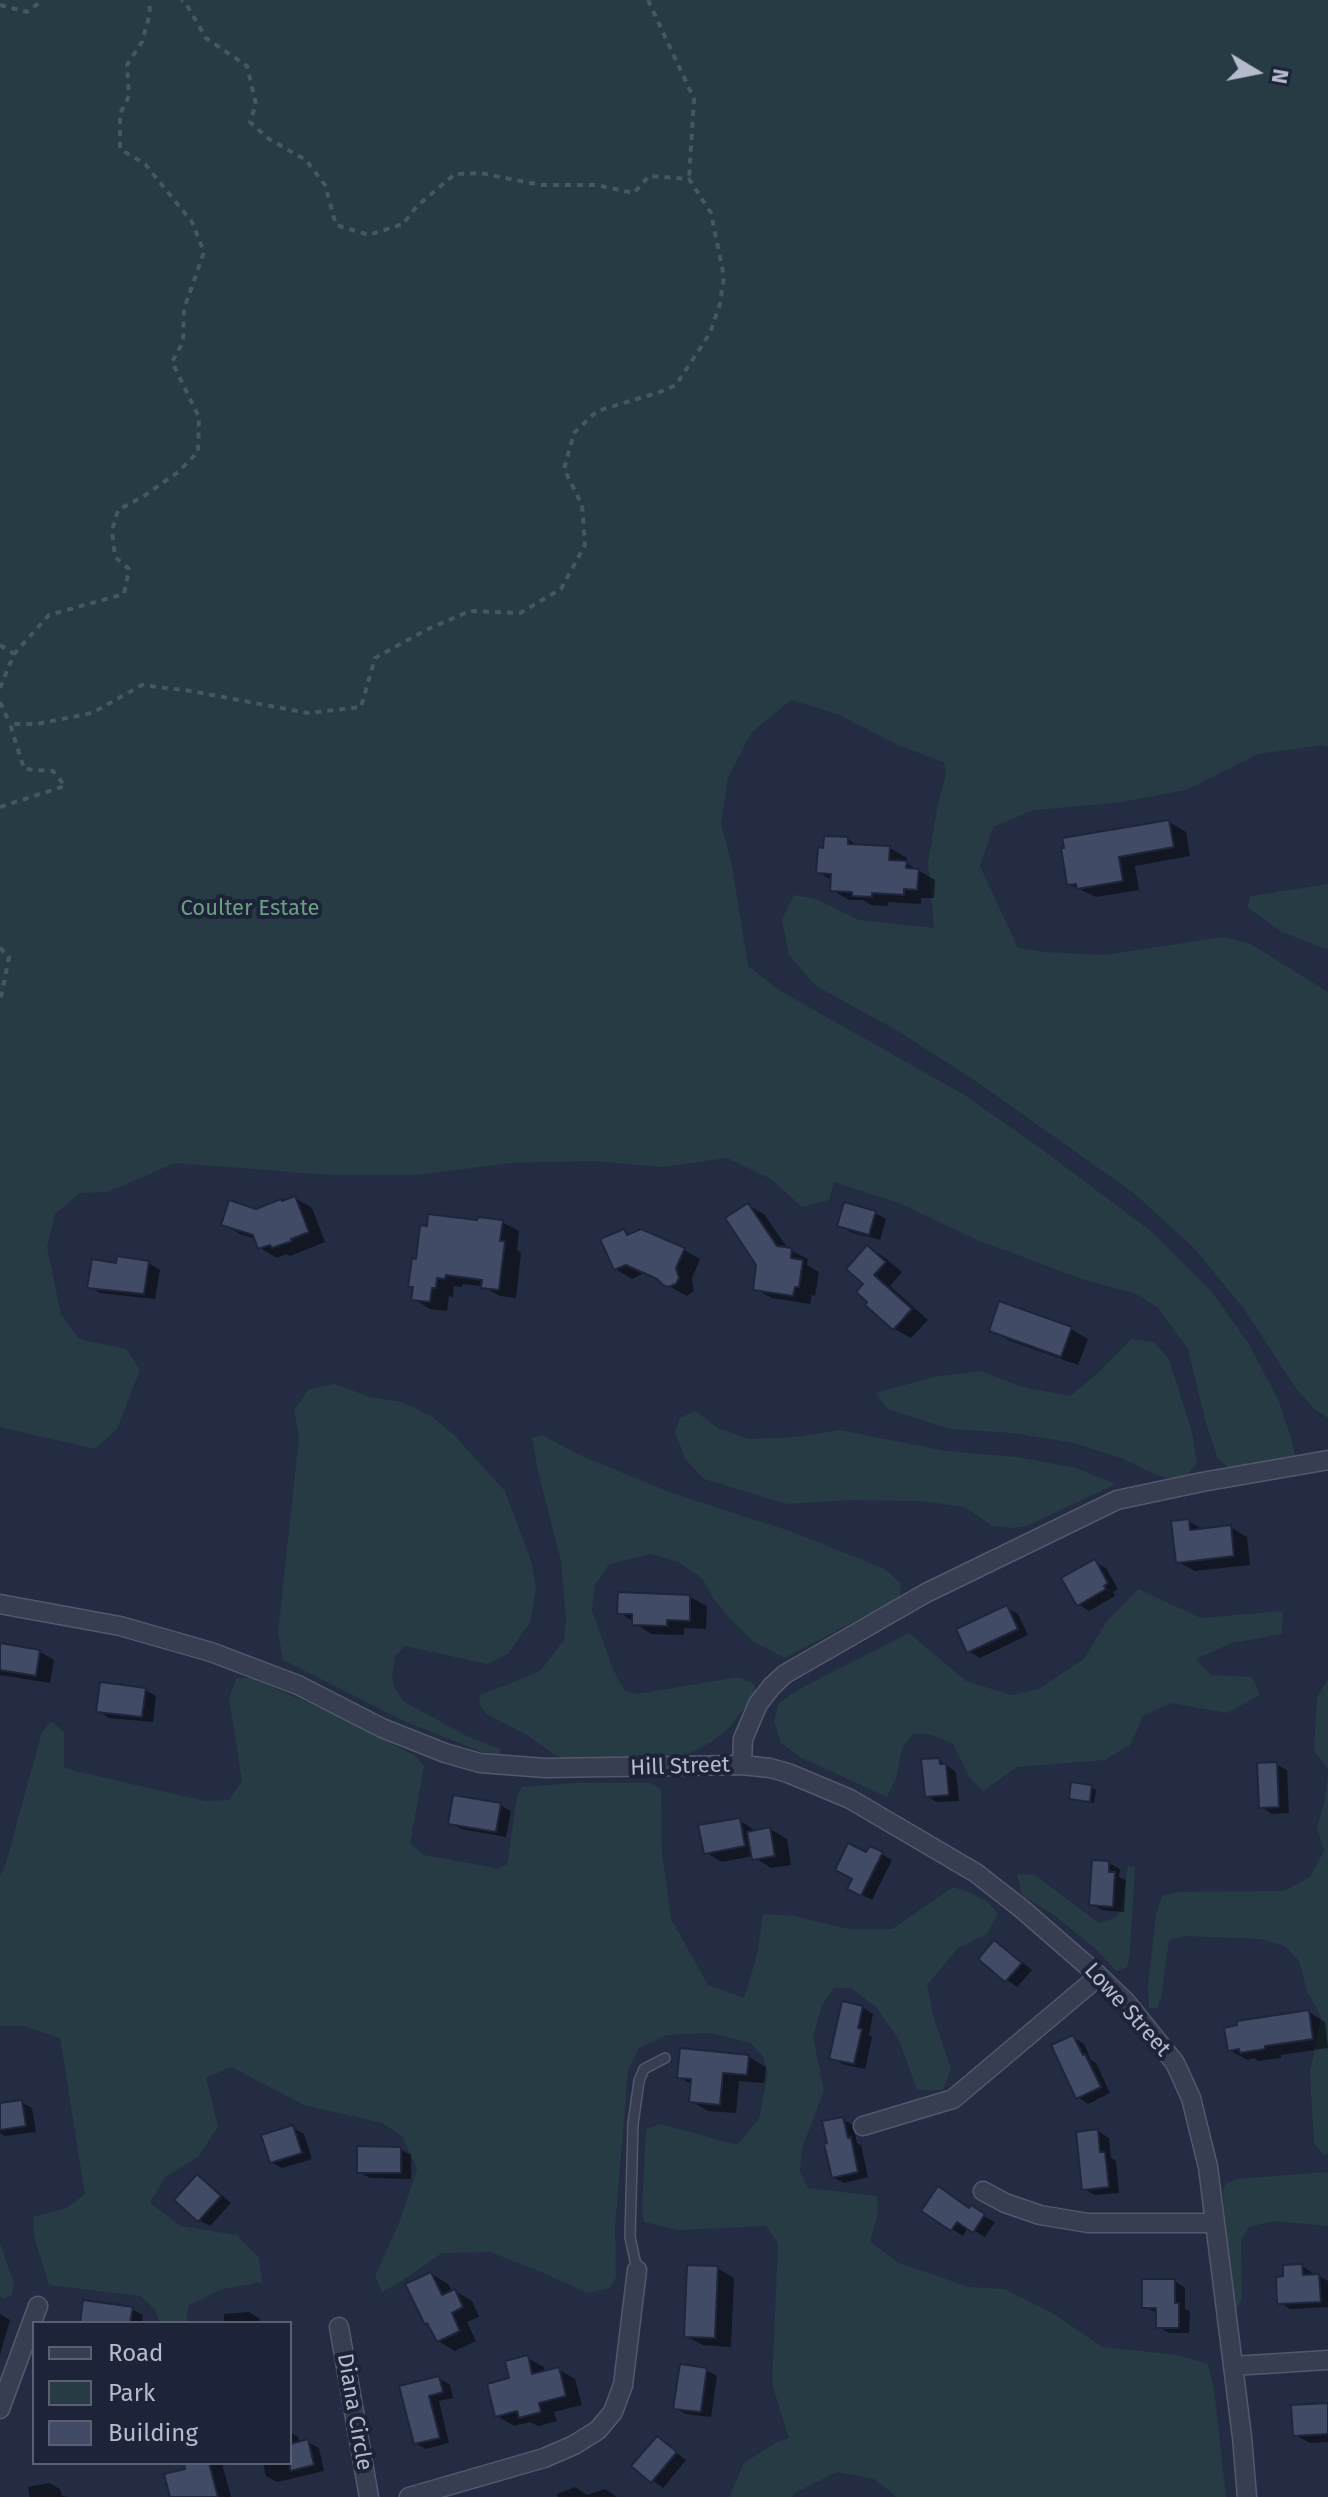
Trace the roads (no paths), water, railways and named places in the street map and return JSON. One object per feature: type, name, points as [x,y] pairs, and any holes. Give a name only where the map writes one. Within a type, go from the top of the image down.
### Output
[{"type":"street","name":"Hill Street","points":[[0,1604],[120,1626],[211,1652],[298,1685],[382,1728],[480,1763],[623,1769],[742,1765],[743,1739],[758,1704],[772,1686],[785,1674],[926,1593],[1117,1500],[1328,1460]]},
{"type":"street","name":"Lowe Street","points":[[742,1765],[788,1773],[876,1812],[987,1881],[1126,2002],[1175,2063],[1191,2098],[1208,2167],[1247,2497]]},
{"type":"street","points":[[863,2126],[953,2099],[1099,1976]]},
{"type":"street","points":[[983,2191],[1005,2203],[1040,2215],[1088,2223],[1214,2223]]},
{"type":"street","points":[[409,2497],[544,2458],[598,2430],[613,2412],[623,2385],[637,2270]]},
{"type":"street","points":[[32,2321],[38,2306]]},
{"type":"street","points":[[0,2409],[32,2322]]},
{"type":"street","name":"Diana Circle","points":[[339,2327],[369,2497]]},
{"type":"street","points":[[1233,2366],[1328,2360]]},
{"type":"lane","points":[[637,2270],[630,2237],[633,2124],[639,2081],[644,2069],[665,2058]]},
{"type":"park label","name":"Coulter Estate","points":[[250,909]]}]
